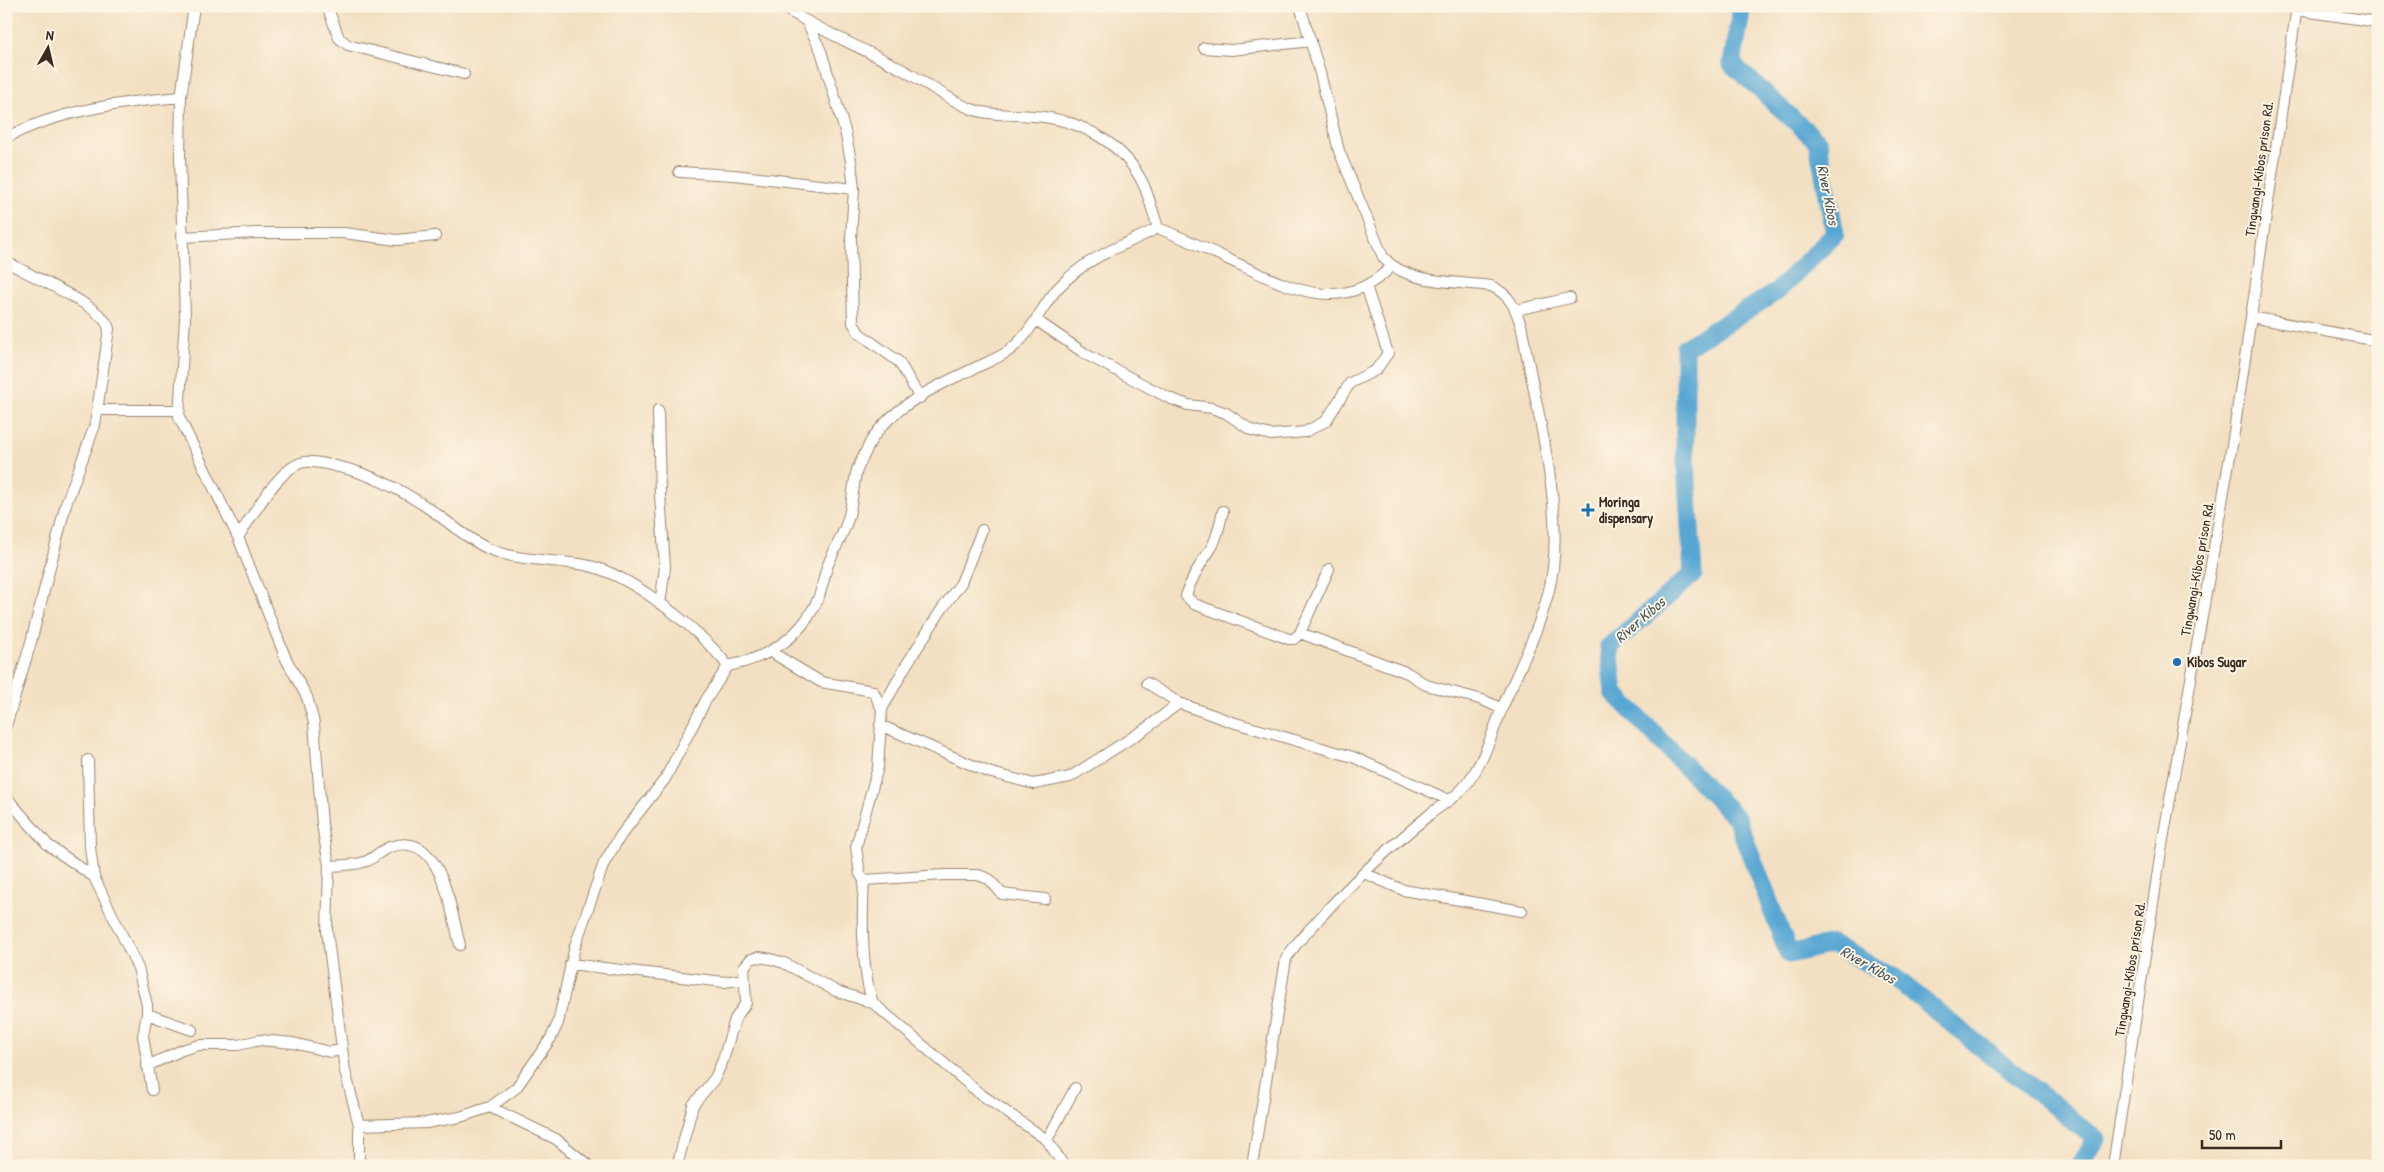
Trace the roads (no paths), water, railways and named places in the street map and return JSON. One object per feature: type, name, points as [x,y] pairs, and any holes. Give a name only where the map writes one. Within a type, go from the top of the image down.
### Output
[{"type":"street","points":[[194,6],[181,97],[182,237],[185,318],[178,410],[182,423],[238,537],[286,659],[307,697],[314,724],[322,824],[329,866],[328,931],[345,1071],[360,1125],[359,1166]]},
{"type":"street","points":[[327,6],[339,38],[348,45],[464,74]]},
{"type":"street","points":[[782,6],[807,22],[903,70],[969,108],[982,112],[1057,118],[1078,124],[1107,141],[1129,160],[1145,187],[1158,228]]},
{"type":"street","points":[[1252,1166],[1286,959],[1293,948],[1336,900],[1430,814],[1464,787],[1474,772],[1502,708],[1548,594],[1554,567],[1555,542],[1546,461],[1522,329],[1516,310],[1510,298],[1501,290],[1491,286],[1418,277],[1391,266],[1376,243],[1339,151],[1311,41],[1300,6]]},
{"type":"street","points":[[2297,8],[2378,22]]},
{"type":"street","name":"Tingwangi-Kibos prison Rd.","points":[[2113,1166],[2161,851],[2233,439],[2297,8]]},
{"type":"street","points":[[807,22],[821,51],[843,122],[851,161],[854,189],[851,238],[853,322],[859,333],[899,362],[920,398]]},
{"type":"street","points":[[1204,48],[1231,50],[1311,41]]},
{"type":"street","points":[[6,138],[46,120],[87,110],[181,97]]},
{"type":"street","points":[[679,172],[734,175],[854,189]]},
{"type":"street","points":[[360,1125],[426,1123],[460,1116],[490,1107],[516,1088],[551,1038],[562,1012],[570,964],[604,863],[611,850],[665,779],[706,700],[728,666],[751,661],[771,652],[800,627],[817,601],[828,566],[849,515],[858,470],[871,442],[893,415],[944,382],[1007,352],[1026,336],[1057,289],[1090,261],[1105,251],[1158,228],[1298,290],[1341,294],[1366,286],[1379,279],[1391,266]]},
{"type":"street","points":[[182,237],[256,233],[344,233],[397,240],[435,236]]},
{"type":"street","points":[[6,260],[22,272],[86,305],[108,322],[108,344],[101,381],[99,410],[66,504],[34,634],[6,726]]},
{"type":"street","points":[[1036,320],[1087,355],[1179,403],[1212,408],[1226,413],[1259,434],[1289,435],[1305,432],[1326,420],[1350,383],[1376,370],[1388,353],[1366,286]]},
{"type":"street","points":[[1516,310],[1570,298]]},
{"type":"street","points":[[2251,317],[2378,341]]},
{"type":"street","points":[[99,410],[178,410]]},
{"type":"street","points":[[658,410],[660,495],[665,567],[660,604]]},
{"type":"street","points":[[238,537],[283,475],[303,462],[316,462],[367,474],[410,498],[462,534],[489,549],[517,556],[584,564],[601,569],[660,604],[713,647],[728,666]]},
{"type":"street","points":[[1224,512],[1211,549],[1197,568],[1188,591],[1188,599],[1194,604],[1289,639],[1294,639],[1300,633],[1329,570]]},
{"type":"street","points":[[873,1003],[867,982],[864,957],[864,880],[860,874],[856,847],[878,767],[882,709],[930,627],[961,583],[982,530]]},
{"type":"street","points":[[1300,633],[1408,674],[1426,685],[1483,700],[1502,708]]},
{"type":"street","points":[[771,652],[821,682],[873,691],[882,709]]},
{"type":"street","points":[[1147,683],[1179,703],[1232,722],[1353,758],[1449,800]]},
{"type":"street","points":[[880,725],[988,772],[1034,784],[1070,777],[1144,730],[1179,703]]},
{"type":"street","points":[[88,760],[90,847],[94,877],[138,968],[147,1014],[143,1036],[152,1090]]},
{"type":"street","points":[[6,797],[48,845],[94,877]]},
{"type":"street","points":[[329,866],[354,865],[366,861],[392,846],[414,846],[424,850],[437,870],[448,893],[460,945]]},
{"type":"street","points":[[1364,873],[1403,890],[1522,911]]},
{"type":"street","points":[[864,880],[944,874],[978,875],[989,879],[1002,894],[1044,899]]},
{"type":"street","points":[[677,1166],[693,1106],[715,1078],[723,1060],[735,1019],[746,1003],[744,967],[751,959],[759,957],[784,963],[836,991],[873,1003],[979,1092],[1047,1140],[1064,1166]]},
{"type":"street","points":[[570,964],[724,982],[744,979]]},
{"type":"street","points":[[147,1014],[192,1030]]},
{"type":"street","points":[[147,1066],[182,1050],[199,1045],[238,1045],[270,1039],[293,1042],[330,1052],[342,1050]]},
{"type":"street","points":[[1047,1140],[1075,1088]]},
{"type":"street","points":[[490,1107],[556,1139],[589,1166]]},
{"type":"waterway","name":"River Kibos","points":[[1742,6],[1732,64],[1818,142],[1835,234],[1776,292],[1685,348],[1685,449],[1693,574],[1609,647],[1614,693],[1737,819],[1789,954],[1832,944],[1895,978],[2096,1139],[2080,1166]]},
{"type":"place","name":"Moringa dispensary","points":[[1588,510]]},
{"type":"place","name":"Kibos Sugar","points":[[2177,662]]}]
